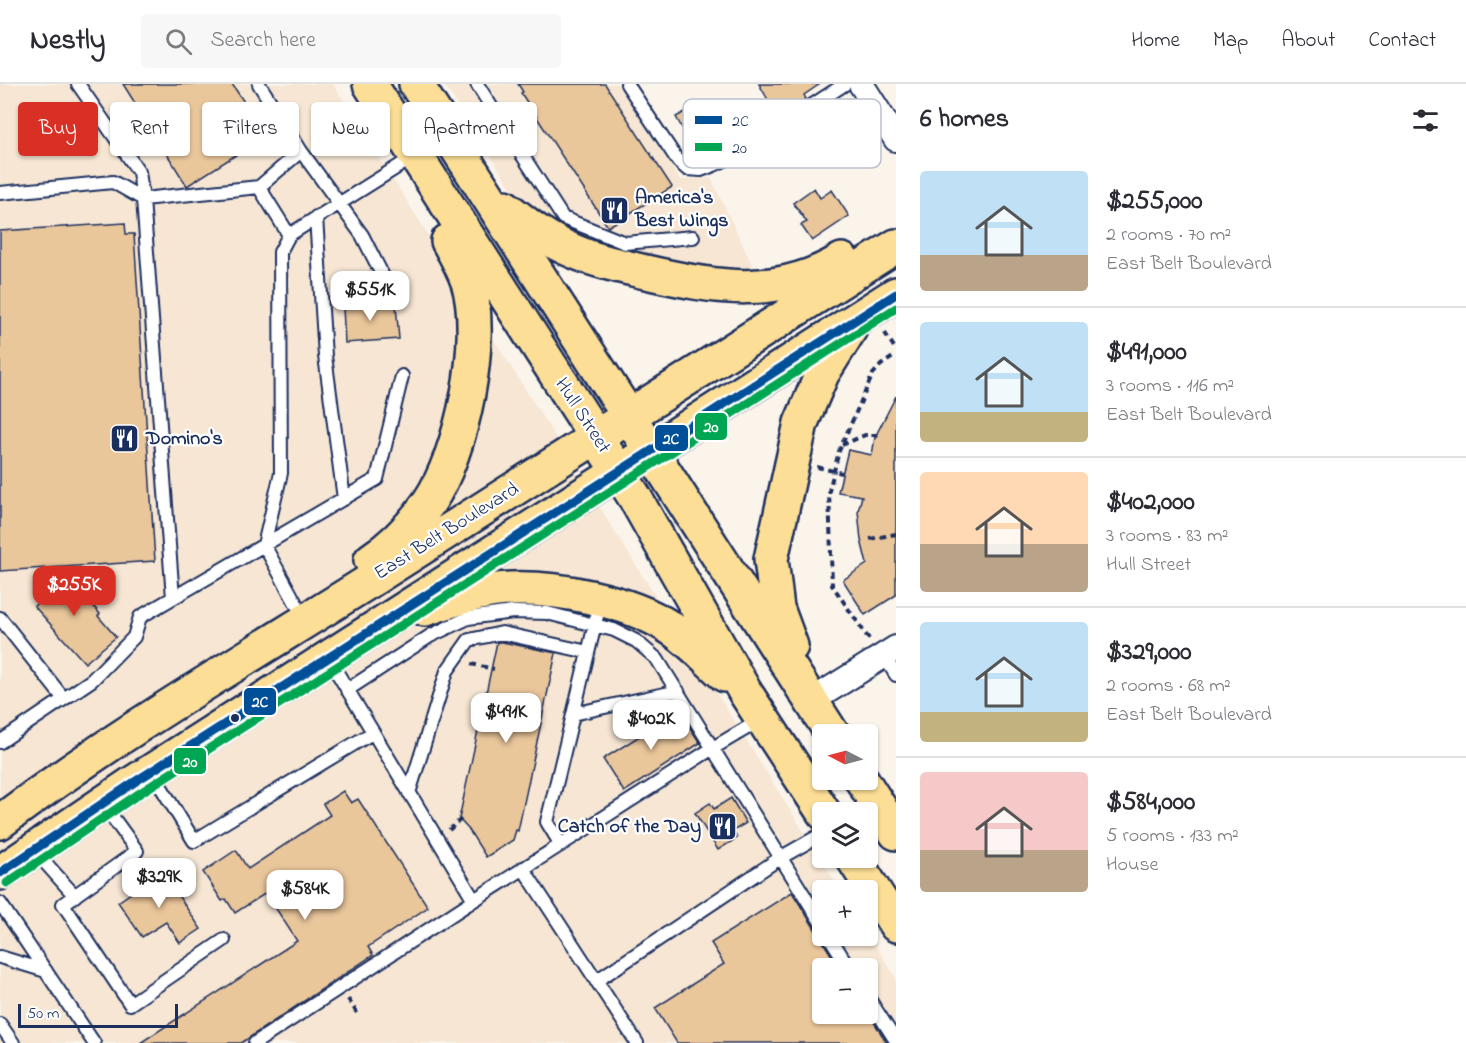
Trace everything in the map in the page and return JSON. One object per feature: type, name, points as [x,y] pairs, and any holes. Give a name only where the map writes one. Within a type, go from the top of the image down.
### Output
[{"type":"main road","name":"Hull Street","points":[[370,84],[402,135]]},
{"type":"main road","points":[[400,84],[416,102]]},
{"type":"main road","name":"Hull Street","points":[[416,84],[428,102]]},
{"type":"main road","name":"Hull Street","points":[[415,156],[634,496],[745,692],[817,802]]},
{"type":"main road","points":[[306,621],[360,567],[391,545],[430,501],[449,463],[463,412],[474,345],[472,302],[461,264],[445,236],[415,156]]},
{"type":"main road","name":"Hull Street","points":[[463,156],[826,724]]},
{"type":"main road","points":[[488,193],[531,228],[569,250],[624,267],[718,285],[762,287],[809,277],[825,270],[878,237],[896,231]]},
{"type":"main road","name":"East Belt Boulevard","points":[[0,822],[95,755],[896,246]]},
{"type":"main road","name":"East Belt Boulevard","points":[[0,873],[151,771],[651,450],[868,324],[896,294]]},
{"type":"main road","points":[[811,701],[777,608],[771,559],[801,423],[822,374],[868,324]]},
{"type":"main road","points":[[381,624],[459,598],[501,590],[548,591],[598,612],[635,611],[667,625],[745,692]]},
{"type":"main road","points":[[868,790],[896,833]]},
{"type":"main road","points":[[859,868],[896,925]]},
{"type":"street","points":[[861,84],[871,99]]},
{"type":"street","points":[[881,115],[896,139]]},
{"type":"street","points":[[811,701],[887,655]]},
{"type":"lane","points":[[259,84],[302,151],[362,235],[389,288]]},
{"type":"lane","points":[[477,84],[488,102]]},
{"type":"lane","points":[[627,84],[683,165]]},
{"type":"lane","points":[[822,99],[845,84]]},
{"type":"lane","points":[[80,85],[139,172],[143,199],[172,598]]},
{"type":"lane","points":[[0,193],[114,182],[143,199],[259,187],[302,151]]},
{"type":"lane","points":[[306,621],[264,545],[281,473],[280,252],[289,235],[415,156]]},
{"type":"lane","points":[[523,156],[563,218],[626,243],[693,237]]},
{"type":"lane","points":[[686,168],[701,170],[706,168]]},
{"type":"lane","points":[[259,187],[289,235]]},
{"type":"lane","points":[[316,218],[325,356],[344,499]]},
{"type":"lane","points":[[0,742],[92,680],[134,636],[140,616],[377,479],[402,376]]},
{"type":"lane","points":[[347,690],[430,636],[468,618],[513,612],[598,612],[657,659],[812,908]]},
{"type":"lane","points":[[561,844],[547,822],[598,612]]},
{"type":"lane","points":[[0,618],[64,699]]},
{"type":"lane","points":[[409,792],[447,670],[469,640],[502,633],[588,652]]},
{"type":"lane","points":[[328,657],[474,900]]},
{"type":"lane","points":[[573,714],[678,691]]},
{"type":"lane","points":[[255,1043],[523,868],[712,748],[763,719]]},
{"type":"lane","points":[[151,771],[194,841],[372,733]]},
{"type":"lane","points":[[102,803],[137,851],[63,904],[130,1004],[224,940]]},
{"type":"lane","points":[[596,981],[780,858],[812,840]]},
{"type":"lane","points":[[33,850],[75,896]]},
{"type":"lane","points":[[523,868],[637,1043]]},
{"type":"lane","points":[[0,903],[94,1043]]},
{"type":"lane","points":[[0,957],[46,971]]},
{"type":"lane","points":[[878,1013],[896,1041]]},
{"type":"lane","points":[[0,1024],[13,1043]]},
{"type":"path","points":[[868,324],[896,350]]},
{"type":"path","points":[[887,655],[832,585],[829,491],[841,445],[873,374],[881,365],[896,355]]},
{"type":"path","points":[[841,445],[865,435],[878,435]]},
{"type":"path","points":[[814,466],[842,473]]},
{"type":"path","points":[[870,539],[896,534]]},
{"type":"path","points":[[471,664],[494,669]]},
{"type":"shaded area","points":[[0,84],[333,84],[344,102],[311,102],[311,156],[378,156],[812,845],[812,868],[827,868],[834,880],[812,880],[812,946],[876,946],[896,978],[896,1043],[0,1043]]},
{"type":"shaded area","points":[[444,84],[618,84],[680,180],[711,178],[756,273],[709,274],[577,239],[521,203],[491,156],[537,156],[537,102],[456,102]]},
{"type":"building","points":[[123,84],[232,84],[244,102],[202,102],[202,156],[234,156],[187,186],[168,156],[190,156],[190,102],[134,102]]},
{"type":"building","points":[[518,84],[605,84],[672,187],[608,227],[537,118],[537,102],[527,102],[521,93],[523,92]]},
{"type":"building","points":[[759,84],[820,84],[804,95],[806,99],[768,99]]},
{"type":"building","points":[[683,113],[683,130],[676,117]]},
{"type":"building","points":[[814,188],[820,198],[832,190],[849,216],[812,241],[801,225],[807,222],[793,203]]},
{"type":"building","points":[[125,223],[126,234],[134,234],[155,561],[0,571],[0,231]]},
{"type":"building","points":[[375,299],[375,306],[396,305],[399,339],[345,343],[343,308],[354,307],[353,301]]},
{"type":"building","points":[[896,396],[896,595],[865,615],[843,580],[867,564],[861,540],[858,511],[862,496],[838,492],[848,450],[872,455],[875,437]]},
{"type":"building","points":[[63,570],[116,637],[85,663],[34,606],[45,596],[40,591]]},
{"type":"building","points":[[497,642],[556,653],[518,831],[516,830],[513,840],[486,857],[459,819]]},
{"type":"building","points":[[679,711],[700,743],[624,792],[603,759]]},
{"type":"building","points":[[343,791],[351,803],[358,799],[428,907],[368,947],[373,955],[241,1043],[140,1043],[297,941],[266,893],[235,913],[226,899],[222,901],[203,872],[236,850],[248,869],[330,815],[323,804]]},
{"type":"building","name":"Catch of the Day","points":[[731,798],[746,823],[733,831],[737,838],[718,850],[695,813],[710,803],[714,809]]},
{"type":"building","points":[[162,872],[201,929],[180,943],[166,922],[142,937],[118,902]]},
{"type":"building","points":[[792,892],[812,924],[812,946],[826,946],[833,958],[812,958],[812,1024],[875,1024],[887,1043],[677,1043],[655,1008],[724,964],[711,943]]},
{"type":"transit line","name":"2C","points":[[0,873],[133,783],[896,294]]},
{"type":"transit line","name":"20","points":[[7,883],[140,793],[896,308]]},
{"type":"place","name":"America's Best Wings","points":[[614,210]]},
{"type":"place","name":"Domino's","points":[[125,439]]},
{"type":"place","name":"Catch of the Day","points":[[722,827]]}]
